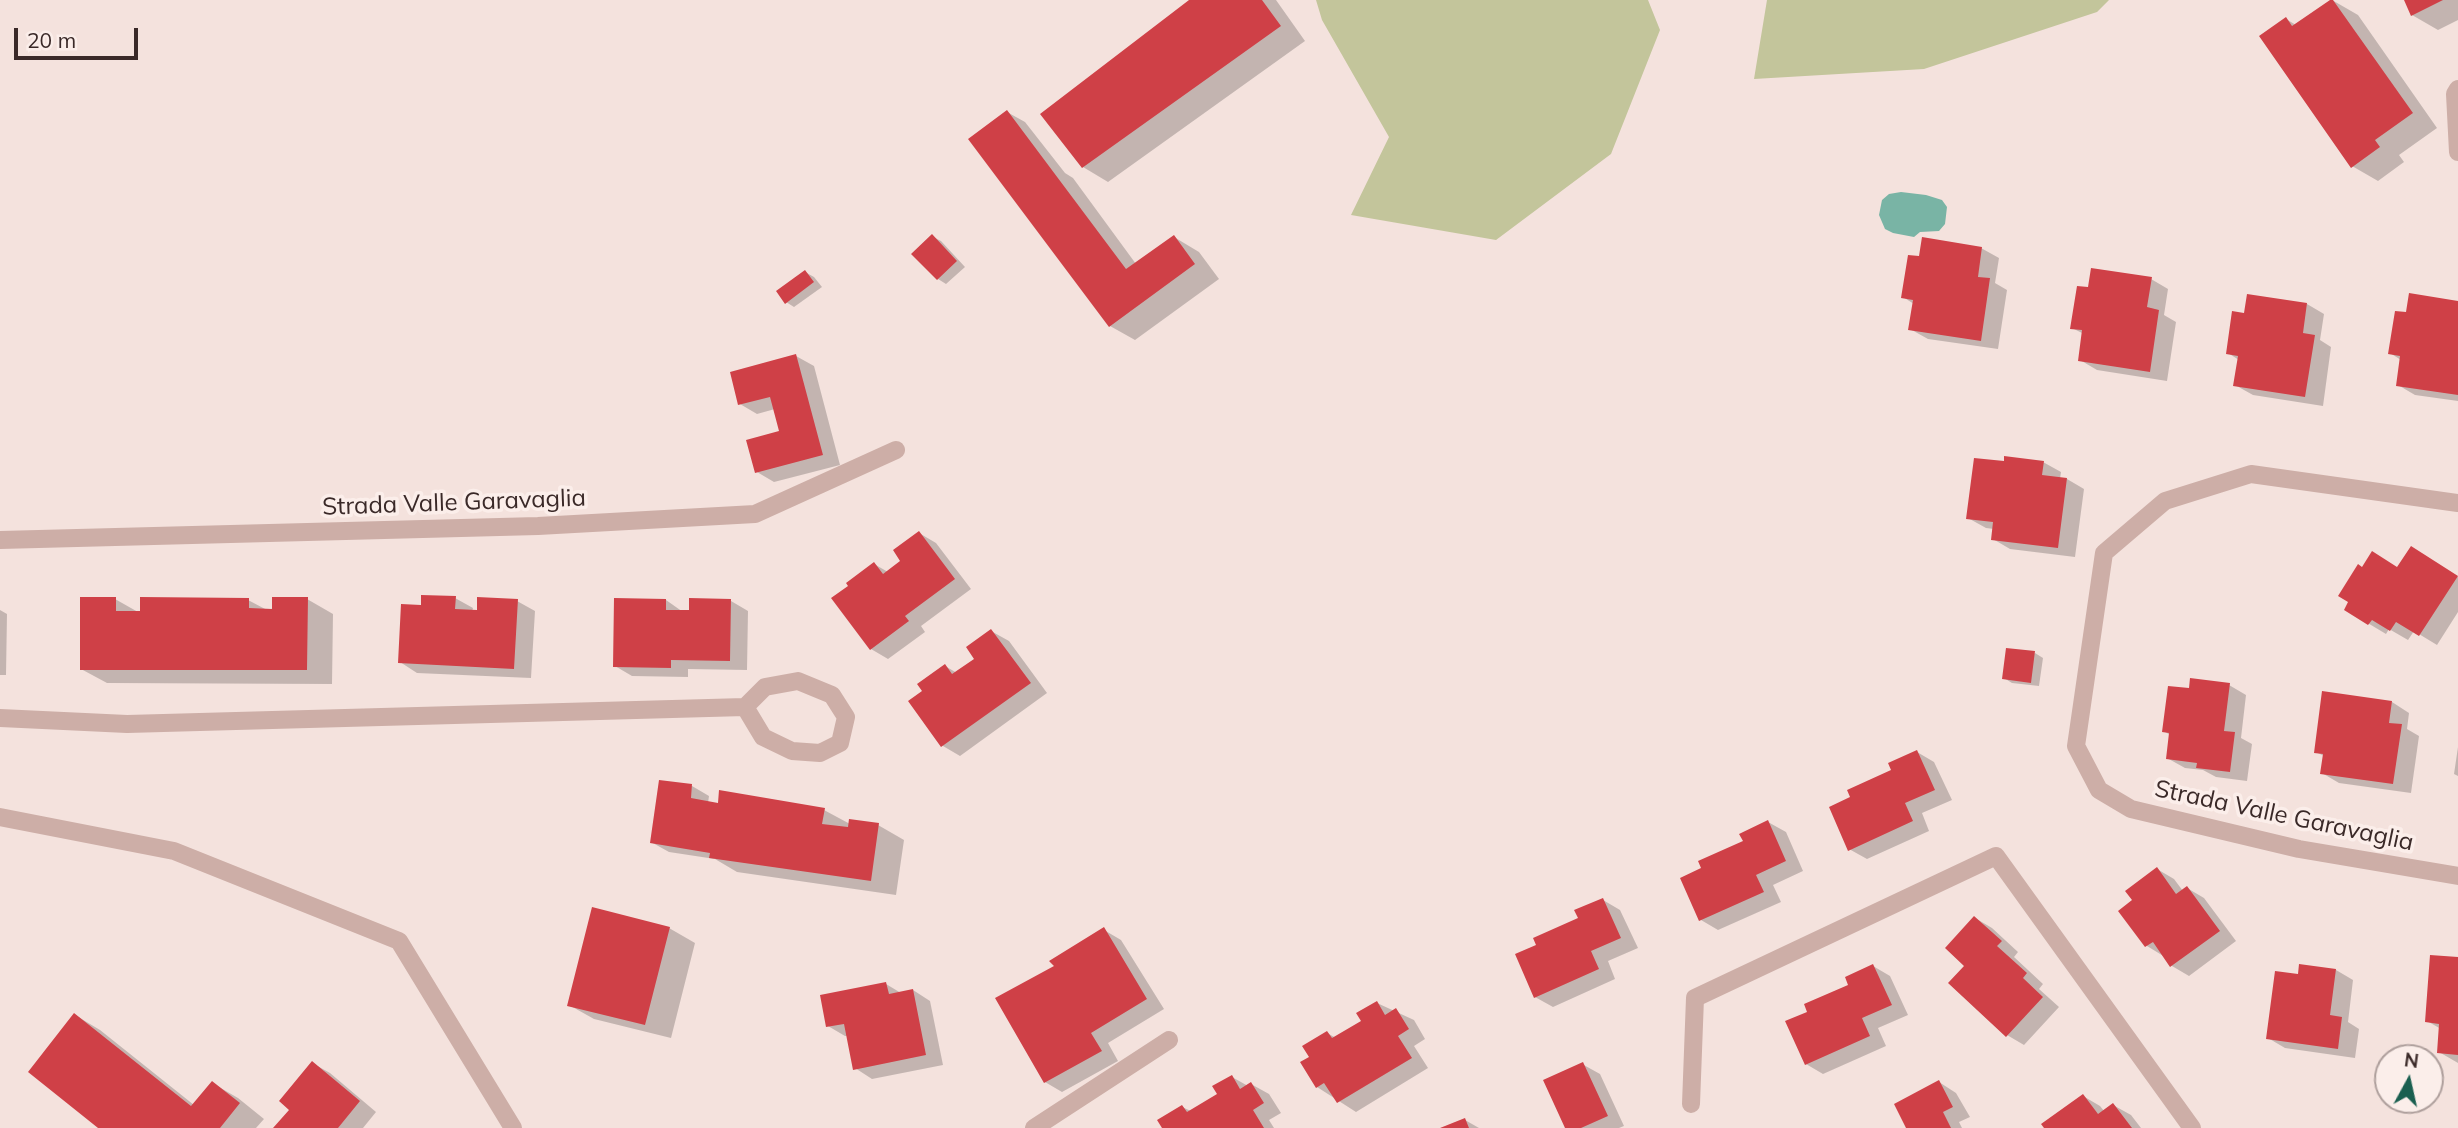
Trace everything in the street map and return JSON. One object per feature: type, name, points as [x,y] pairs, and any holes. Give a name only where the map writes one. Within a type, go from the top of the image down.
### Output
[{"type":"street","points":[[2458,89],[2455,94],[2458,152]]},
{"type":"street","name":"Strada Valle Garavaglia","points":[[0,540],[538,526],[755,514],[896,450]]},
{"type":"street","name":"Strada Valle Garavaglia","points":[[2458,503],[2251,474],[2165,501],[2104,553],[2076,746],[2099,790],[2131,808],[2299,849],[2458,876]]},
{"type":"street","points":[[0,718],[127,724],[745,707],[765,687],[798,681],[832,695],[846,717],[840,743],[821,753],[792,751],[763,737],[745,707]]},
{"type":"street","points":[[0,817],[174,851],[400,941],[513,1128]]},
{"type":"street","points":[[1691,1104],[1695,998],[1996,856],[2192,1128]]},
{"type":"street","points":[[1034,1128],[1169,1040]]},
{"type":"green space","points":[[1316,0],[1648,0],[1660,30],[1611,154],[1496,240],[1351,215],[1389,137],[1322,20]]},
{"type":"green space","points":[[1767,0],[2109,0],[2097,12],[1924,69],[1754,79]]},
{"type":"water","points":[[1901,192],[1942,200],[1947,207],[1945,224],[1939,231],[1920,232],[1914,237],[1885,229],[1879,215],[1882,200],[1889,194]]},
{"type":"building","points":[[1189,0],[1262,0],[1281,26],[1082,168],[1040,114]]},
{"type":"building","points":[[2333,0],[2413,113],[2375,140],[2380,147],[2351,168],[2259,36],[2286,17],[2292,26]]},
{"type":"building","points":[[2404,0],[2443,0],[2411,16]]},
{"type":"building","points":[[1007,110],[1126,269],[1174,235],[1195,264],[1109,327],[968,139]]},
{"type":"building","points":[[932,234],[957,261],[937,280],[911,254]]},
{"type":"building","points":[[1922,237],[1982,247],[1978,277],[1990,278],[1981,341],[1908,330],[1913,300],[1901,298],[1908,255],[1919,256]]},
{"type":"building","points":[[2091,268],[2152,277],[2147,307],[2159,310],[2150,372],[2078,361],[2082,330],[2070,329],[2077,286],[2088,287]]},
{"type":"building","points":[[805,270],[814,282],[785,304],[776,291]]},
{"type":"building","points":[[2409,293],[2458,301],[2458,395],[2396,386],[2400,356],[2388,354],[2395,311],[2406,312]]},
{"type":"building","points":[[2247,294],[2307,303],[2303,333],[2315,335],[2305,397],[2233,386],[2238,356],[2226,354],[2232,311],[2244,313]]},
{"type":"building","points":[[796,354],[823,455],[755,473],[746,440],[779,431],[770,397],[738,405],[730,372]]},
{"type":"building","points":[[2004,456],[2044,461],[2042,475],[2067,478],[2058,548],[1991,540],[1993,522],[1966,519],[1974,458],[2004,461]]},
{"type":"building","points":[[919,531],[955,579],[905,616],[909,621],[870,650],[831,598],[874,562],[883,574],[900,561],[893,550]]},
{"type":"building","points":[[2411,546],[2458,576],[2419,636],[2396,622],[2390,631],[2372,620],[2368,625],[2344,610],[2348,602],[2338,596],[2358,564],[2362,567],[2372,551],[2397,567]]},
{"type":"building","points":[[421,595],[456,596],[455,609],[477,610],[477,597],[518,599],[514,669],[398,663],[401,604],[421,605]]},
{"type":"building","points":[[80,597],[116,597],[116,611],[140,611],[140,597],[249,598],[249,608],[272,609],[272,597],[308,597],[307,670],[80,670]]},
{"type":"building","points":[[614,598],[666,599],[666,610],[689,610],[689,598],[731,599],[730,661],[671,660],[671,668],[613,667]]},
{"type":"building","points":[[991,629],[1031,683],[941,747],[908,701],[922,691],[917,684],[945,664],[952,674],[974,659],[966,647]]},
{"type":"building","points":[[2006,648],[2035,651],[2031,683],[2002,679]]},
{"type":"building","points":[[2190,678],[2230,683],[2224,731],[2235,732],[2230,772],[2196,768],[2197,763],[2166,759],[2169,733],[2162,732],[2168,686],[2189,688]]},
{"type":"building","points":[[2322,691],[2392,701],[2389,723],[2402,724],[2393,784],[2320,774],[2323,754],[2314,753]]},
{"type":"building","points":[[1917,750],[1935,790],[1905,803],[1913,821],[1848,851],[1829,807],[1850,797],[1847,790],[1891,770],[1888,763]]},
{"type":"building","points":[[659,780],[692,784],[691,798],[718,803],[719,790],[825,808],[822,824],[848,827],[849,819],[879,823],[871,881],[709,858],[710,853],[650,843]]},
{"type":"building","points":[[1768,820],[1786,861],[1756,875],[1764,892],[1699,921],[1680,878],[1701,868],[1698,861],[1743,841],[1739,834]]},
{"type":"building","points":[[2157,867],[2176,894],[2187,886],[2220,931],[2170,967],[2153,942],[2145,947],[2118,911],[2132,900],[2125,891]]},
{"type":"building","points":[[1603,898],[1621,938],[1591,951],[1599,969],[1534,998],[1515,954],[1536,945],[1533,938],[1578,918],[1574,910]]},
{"type":"building","points":[[592,907],[670,927],[645,1025],[567,1006]]},
{"type":"building","points":[[1974,916],[2002,941],[1997,946],[2027,973],[2023,978],[2043,997],[2006,1037],[1948,983],[1964,966],[1945,948]]},
{"type":"building","points":[[1104,927],[1147,999],[1091,1033],[1102,1051],[1044,1083],[995,998],[1054,966],[1049,961]]},
{"type":"building","points":[[2430,955],[2458,957],[2458,1055],[2444,1054],[2444,1044],[2438,1044],[2439,1024],[2425,1022]]},
{"type":"building","points":[[1873,964],[1892,1005],[1862,1018],[1870,1036],[1805,1065],[1785,1021],[1807,1012],[1804,1004],[1848,985],[1845,977]]},
{"type":"building","points":[[2299,964],[2336,969],[2330,1015],[2342,1017],[2338,1049],[2266,1039],[2275,971],[2298,974]]},
{"type":"building","points":[[886,982],[889,994],[913,989],[926,1055],[853,1070],[844,1024],[826,1027],[820,995]]},
{"type":"building","points":[[1377,1001],[1385,1015],[1396,1008],[1409,1029],[1398,1036],[1412,1058],[1337,1103],[1324,1083],[1316,1088],[1300,1062],[1309,1057],[1302,1046],[1327,1031],[1332,1038],[1361,1021],[1356,1013]]},
{"type":"building","points":[[74,1013],[191,1106],[212,1081],[240,1103],[220,1128],[98,1128],[28,1072]]},
{"type":"building","points":[[312,1061],[360,1101],[338,1128],[273,1128],[289,1110],[279,1101]]},
{"type":"building","points":[[1583,1062],[1608,1116],[1581,1128],[1565,1128],[1543,1080]]},
{"type":"building","points":[[1232,1075],[1240,1089],[1251,1082],[1264,1103],[1253,1110],[1264,1128],[1162,1128],[1157,1120],[1182,1105],[1187,1112],[1217,1094],[1212,1086]]},
{"type":"building","points":[[1939,1080],[1953,1107],[1943,1112],[1951,1128],[1906,1128],[1894,1104]]},
{"type":"building","points":[[2083,1094],[2098,1114],[2113,1103],[2132,1128],[2044,1128],[2041,1124]]},
{"type":"building","points":[[1465,1118],[1469,1128],[1440,1128]]}]
